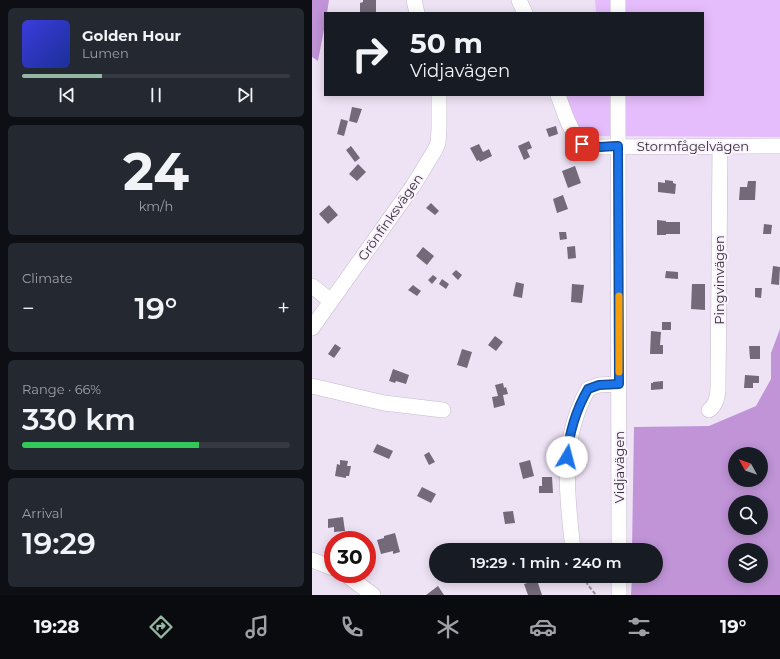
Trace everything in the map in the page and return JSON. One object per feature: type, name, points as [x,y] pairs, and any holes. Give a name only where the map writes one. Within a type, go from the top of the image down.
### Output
[{"type":"street","points":[[414,0],[417,12]]},
{"type":"street","points":[[519,0],[525,12]]},
{"type":"street","points":[[618,0],[618,12]]},
{"type":"street","name":"Grönfinksvägen","points":[[312,328],[413,186],[435,150],[438,143],[440,128],[438,96]]},
{"type":"street","name":"Stormfågelvägen","points":[[558,96],[577,138],[582,144],[590,147],[780,146]]},
{"type":"street","name":"Vidjavägen","points":[[618,96],[619,543]]},
{"type":"street","name":"Pingvinvägen","points":[[709,410],[714,406],[718,390],[720,146]]},
{"type":"street","points":[[312,286],[331,301]]},
{"type":"street","points":[[572,543],[566,469],[568,445],[573,425],[582,400],[588,389],[599,385],[619,384]]},
{"type":"street","points":[[312,386],[384,403],[443,410]]},
{"type":"street","points":[[312,560],[324,565]]},
{"type":"street","points":[[357,583],[373,595]]},
{"type":"street","points":[[619,583],[619,595]]},
{"type":"path","points":[[587,583],[596,595]]},
{"type":"shaded area","points":[[312,0],[329,0],[327,12],[324,12],[324,29],[318,61],[312,57]]},
{"type":"shaded area","points":[[595,0],[780,0],[780,137],[585,136],[561,96],[704,96],[704,12],[596,12]]},
{"type":"shaded area","points":[[780,329],[780,595],[631,595],[632,583],[663,583],[663,543],[632,543],[634,427],[709,426],[756,406],[771,379],[771,353]]},
{"type":"building","points":[[363,0],[376,0],[376,12],[360,12],[360,3],[363,2]]},
{"type":"building","points":[[352,107],[362,109],[357,123],[349,121]]},
{"type":"building","points":[[341,119],[348,121],[344,136],[337,134]]},
{"type":"building","points":[[556,126],[558,134],[549,137],[546,129]]},
{"type":"building","points":[[529,141],[532,148],[527,150],[530,157],[524,160],[518,146]]},
{"type":"building","points":[[479,144],[483,152],[489,149],[492,156],[480,162],[479,160],[477,161],[470,148]]},
{"type":"building","points":[[351,146],[360,158],[355,162],[346,150]]},
{"type":"building","points":[[358,164],[366,172],[357,181],[349,174]]},
{"type":"building","points":[[575,166],[581,183],[568,188],[562,171]]},
{"type":"building","points":[[665,180],[673,181],[673,183],[676,184],[675,194],[658,192],[658,182],[665,183]]},
{"type":"building","points":[[748,181],[756,181],[755,200],[739,200],[740,187],[747,187]]},
{"type":"building","points":[[563,195],[568,209],[557,213],[553,199]]},
{"type":"building","points":[[431,203],[439,211],[435,215],[426,208]]},
{"type":"building","points":[[329,205],[338,215],[328,224],[319,214]]},
{"type":"building","points":[[657,220],[666,222],[680,222],[680,234],[657,235]]},
{"type":"building","points":[[764,224],[772,225],[771,234],[763,234]]},
{"type":"building","points":[[559,232],[566,232],[567,239],[560,240]]},
{"type":"building","points":[[575,246],[576,258],[568,259],[567,247]]},
{"type":"building","points":[[423,247],[434,256],[427,265],[416,256]]},
{"type":"building","points":[[773,266],[780,267],[779,285],[771,284]]},
{"type":"building","points":[[456,270],[462,275],[458,280],[452,274]]},
{"type":"building","points":[[666,271],[678,272],[678,279],[665,278]]},
{"type":"building","points":[[433,275],[437,278],[432,284],[428,280]]},
{"type":"building","points":[[442,279],[449,284],[446,289],[439,284]]},
{"type":"building","points":[[516,282],[524,284],[522,298],[513,296]]},
{"type":"building","points":[[572,284],[584,285],[582,303],[571,302]]},
{"type":"building","points":[[692,284],[705,284],[705,310],[691,309]]},
{"type":"building","points":[[413,285],[421,291],[417,296],[408,290]]},
{"type":"building","points":[[755,288],[762,288],[761,298],[755,297]]},
{"type":"building","points":[[662,322],[671,322],[671,330],[662,330]]},
{"type":"building","points":[[651,331],[661,332],[660,345],[663,345],[663,354],[650,354]]},
{"type":"building","points":[[495,336],[503,342],[496,351],[488,345]]},
{"type":"building","points":[[335,344],[341,348],[334,358],[328,354]]},
{"type":"building","points":[[749,346],[760,346],[760,359],[750,359]]},
{"type":"building","points":[[462,349],[472,352],[467,368],[457,365]]},
{"type":"building","points":[[393,369],[409,375],[406,384],[396,381],[395,383],[389,381]]},
{"type":"building","points":[[745,375],[759,376],[759,383],[753,383],[753,388],[744,388]]},
{"type":"building","points":[[663,381],[663,389],[651,390],[651,383]]},
{"type":"building","points":[[503,383],[508,394],[503,395],[505,405],[494,408],[492,397],[498,396],[495,385]]},
{"type":"building","points":[[377,444],[393,451],[389,459],[373,452]]},
{"type":"building","points":[[429,452],[435,462],[429,465],[424,455]]},
{"type":"building","points":[[340,460],[348,461],[347,466],[351,466],[349,476],[346,476],[346,478],[335,476],[337,464],[340,465]]},
{"type":"building","points":[[530,460],[534,476],[523,479],[519,463]]},
{"type":"building","points":[[542,477],[552,477],[553,493],[539,493],[539,486],[542,486]]},
{"type":"building","points":[[422,487],[436,494],[431,503],[417,496]]},
{"type":"building","points":[[513,511],[515,523],[505,524],[503,512]]},
{"type":"building","points":[[343,517],[345,531],[334,531],[334,527],[328,528],[328,519]]},
{"type":"building","points":[[395,533],[400,552],[393,554],[393,551],[381,554],[377,540]]},
{"type":"building","points":[[538,583],[542,595],[528,595],[524,584]]},
{"type":"building","points":[[438,586],[444,595],[426,595]]},
{"type":"slow traffic","points":[[619,296],[619,372]]},
{"type":"route","points":[[567,457],[568,445],[576,415],[588,389],[599,385],[619,384],[618,146],[600,148],[582,144]]}]
